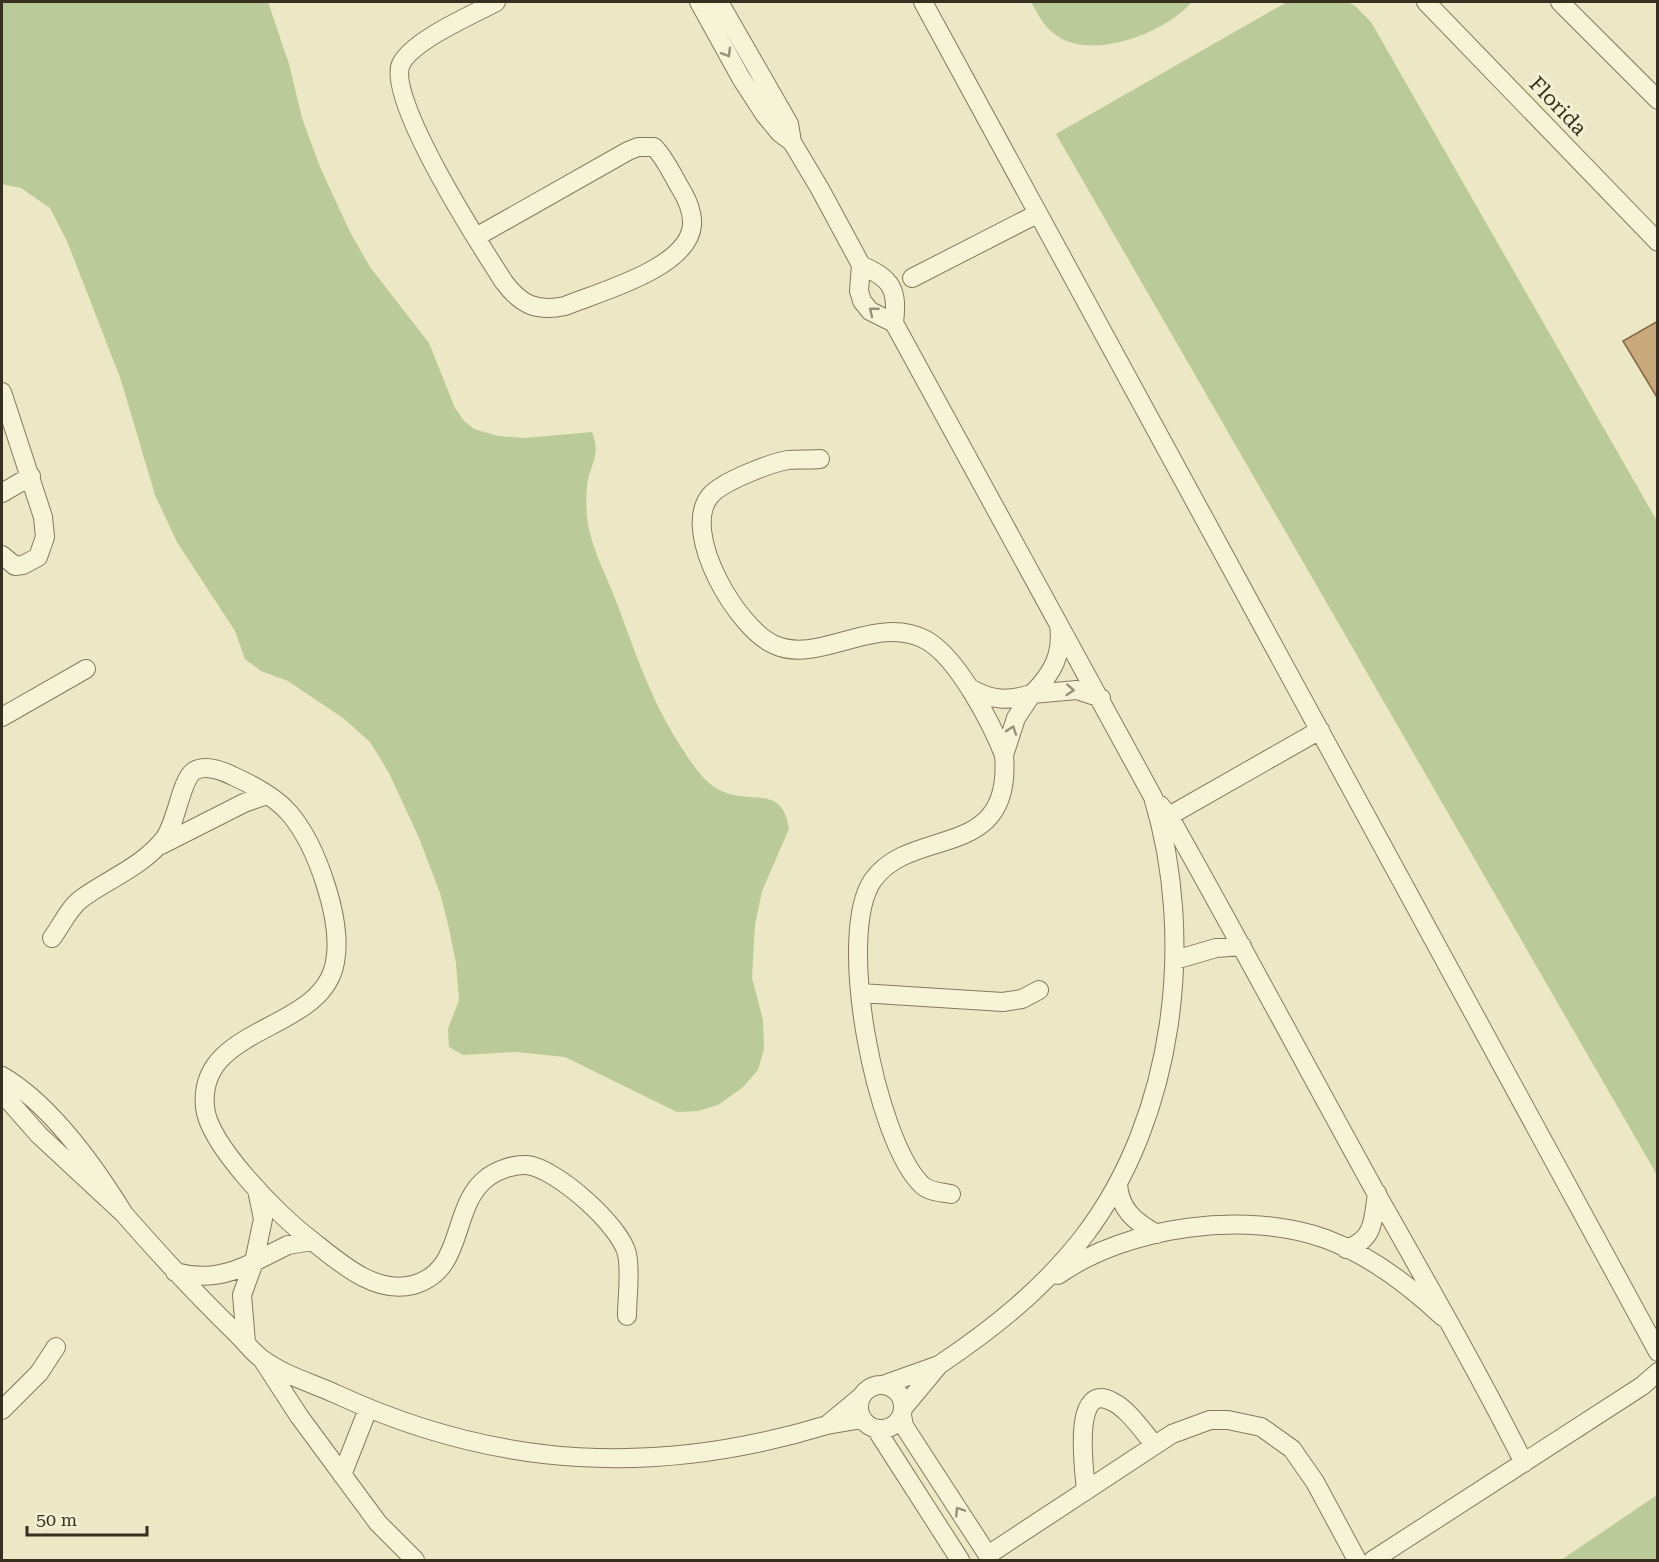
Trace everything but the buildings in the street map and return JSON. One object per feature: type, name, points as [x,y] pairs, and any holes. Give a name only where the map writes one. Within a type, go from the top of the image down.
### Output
[{"type":"street","points":[[476,237],[638,147],[654,147],[660,154],[687,199],[692,225],[689,236],[675,256],[641,274],[552,309],[529,306],[513,294],[476,237],[447,190],[406,105],[399,70],[408,56],[423,43],[496,2]]},
{"type":"street","points":[[699,2],[765,115],[780,134],[792,142]]},
{"type":"street","points":[[719,2],[789,124],[792,142],[861,265],[859,291],[862,301],[870,311],[895,314]]},
{"type":"street","points":[[922,2],[1658,1352]]},
{"type":"street","name":"Florida","points":[[1426,2],[1658,242]]},
{"type":"street","points":[[1560,2],[1658,100]]},
{"type":"street","points":[[861,265],[883,275],[912,278],[1037,214]]},
{"type":"street","points":[[883,275],[893,288],[895,314],[1165,821],[1242,946],[1524,1462]]},
{"type":"street","points":[[895,314],[912,278]]},
{"type":"street","points":[[2,392],[31,476],[43,517],[45,537],[43,549],[38,557],[22,565],[15,566],[2,555]]},
{"type":"street","points":[[820,459],[787,460],[733,480],[711,494],[705,503],[702,530],[708,551],[717,578],[740,616],[761,637],[786,648],[802,649],[889,631],[915,636],[935,646],[970,688],[995,732],[1004,755],[1005,785],[996,808],[987,818],[951,840],[895,862],[873,880],[864,905],[860,932],[860,993],[874,1076],[901,1154],[921,1185],[931,1191],[951,1194]]},
{"type":"street","points":[[2,493],[31,476]]},
{"type":"street","points":[[1004,755],[1016,718],[1032,694],[1047,680],[1059,654],[1061,641],[1058,620]]},
{"type":"street","points":[[2,717],[87,669]]},
{"type":"street","points":[[970,688],[986,697],[1000,700],[1032,694],[1077,690],[1101,698]]},
{"type":"street","points":[[1165,821],[1320,730]]},
{"type":"street","points":[[52,938],[77,902],[133,866],[156,847],[173,825],[184,783],[195,771],[203,768],[228,773],[267,795],[289,812],[299,826],[318,865],[336,929],[336,955],[331,976],[318,995],[227,1052],[208,1077],[204,1104],[208,1121],[225,1151],[283,1216],[312,1241],[356,1272],[378,1284],[390,1287],[416,1284],[435,1274],[445,1264],[453,1251],[470,1198],[480,1185],[502,1170],[525,1165],[534,1167],[567,1186],[601,1215],[622,1242],[627,1254],[627,1316]]},
{"type":"street","points":[[156,847],[244,803],[267,795]]},
{"type":"street","points":[[827,1425],[871,1388],[939,1365],[997,1325],[1037,1289],[1084,1235],[1118,1183],[1154,1091],[1163,1054],[1175,960],[1174,902],[1165,821]]},
{"type":"street","points":[[1175,960],[1216,948],[1242,946]]},
{"type":"street","points":[[860,993],[1003,1002],[1022,999],[1039,990]]},
{"type":"street","points":[[2,1076],[43,1111],[72,1143],[99,1175],[124,1214]]},
{"type":"street","points":[[2,1093],[39,1135],[124,1214],[175,1272],[262,1359],[272,1378],[378,1523],[415,1560]]},
{"type":"street","points":[[246,1342],[242,1295],[254,1262],[263,1219],[262,1204],[254,1183]]},
{"type":"street","points":[[1118,1183],[1118,1194],[1128,1212],[1136,1221],[1157,1234]]},
{"type":"street","points":[[1346,1249],[1360,1244],[1371,1229],[1377,1193]]},
{"type":"street","points":[[1037,1289],[1069,1267],[1097,1253],[1157,1234],[1199,1227],[1263,1227],[1308,1234],[1346,1249],[1382,1269],[1450,1323]]},
{"type":"street","points":[[175,1272],[187,1275],[220,1276],[288,1245],[312,1241]]},
{"type":"street","points":[[2,1410],[39,1373],[56,1347]]},
{"type":"street","points":[[262,1359],[368,1409],[457,1439],[557,1458],[666,1458],[704,1454],[793,1436],[827,1425],[894,1425],[939,1365]]},
{"type":"street","points":[[1373,1560],[1642,1386],[1658,1372]]},
{"type":"street","points":[[883,1385],[895,1390],[903,1411],[903,1426],[989,1558],[1155,1445],[1182,1430],[1210,1420],[1228,1419],[1261,1427],[1277,1436],[1303,1462],[1357,1560]]},
{"type":"street","points":[[862,1396],[859,1408],[960,1560]]},
{"type":"street","points":[[1086,1491],[1082,1424],[1087,1410],[1094,1402],[1111,1400],[1155,1445]]},
{"type":"street","points":[[342,1475],[368,1409]]},
{"type":"green space","points":[[2,2],[268,2],[289,64],[302,118],[320,167],[350,232],[370,267],[429,343],[455,408],[464,421],[474,429],[498,436],[525,438],[592,432],[596,449],[587,487],[588,525],[597,556],[658,707],[676,739],[704,779],[728,794],[772,800],[785,814],[789,829],[762,891],[755,925],[752,978],[763,1020],[764,1049],[758,1070],[742,1088],[718,1105],[698,1111],[677,1112],[565,1057],[516,1052],[463,1055],[449,1047],[448,1029],[459,1000],[456,963],[448,924],[440,893],[419,838],[389,773],[370,742],[343,718],[288,681],[261,671],[245,659],[235,631],[177,542],[155,495],[121,380],[67,241],[50,208],[21,188],[2,184]]},
{"type":"green space","points":[[1031,2],[1192,2],[1180,14],[1145,34],[1105,45],[1085,45],[1067,41],[1048,29]]},
{"type":"green space","points":[[1287,2],[1347,2],[1354,5],[1371,22],[1657,521],[1657,1175],[1056,134]]},
{"type":"green space","points":[[1657,1495],[1657,1560],[1561,1560]]}]
